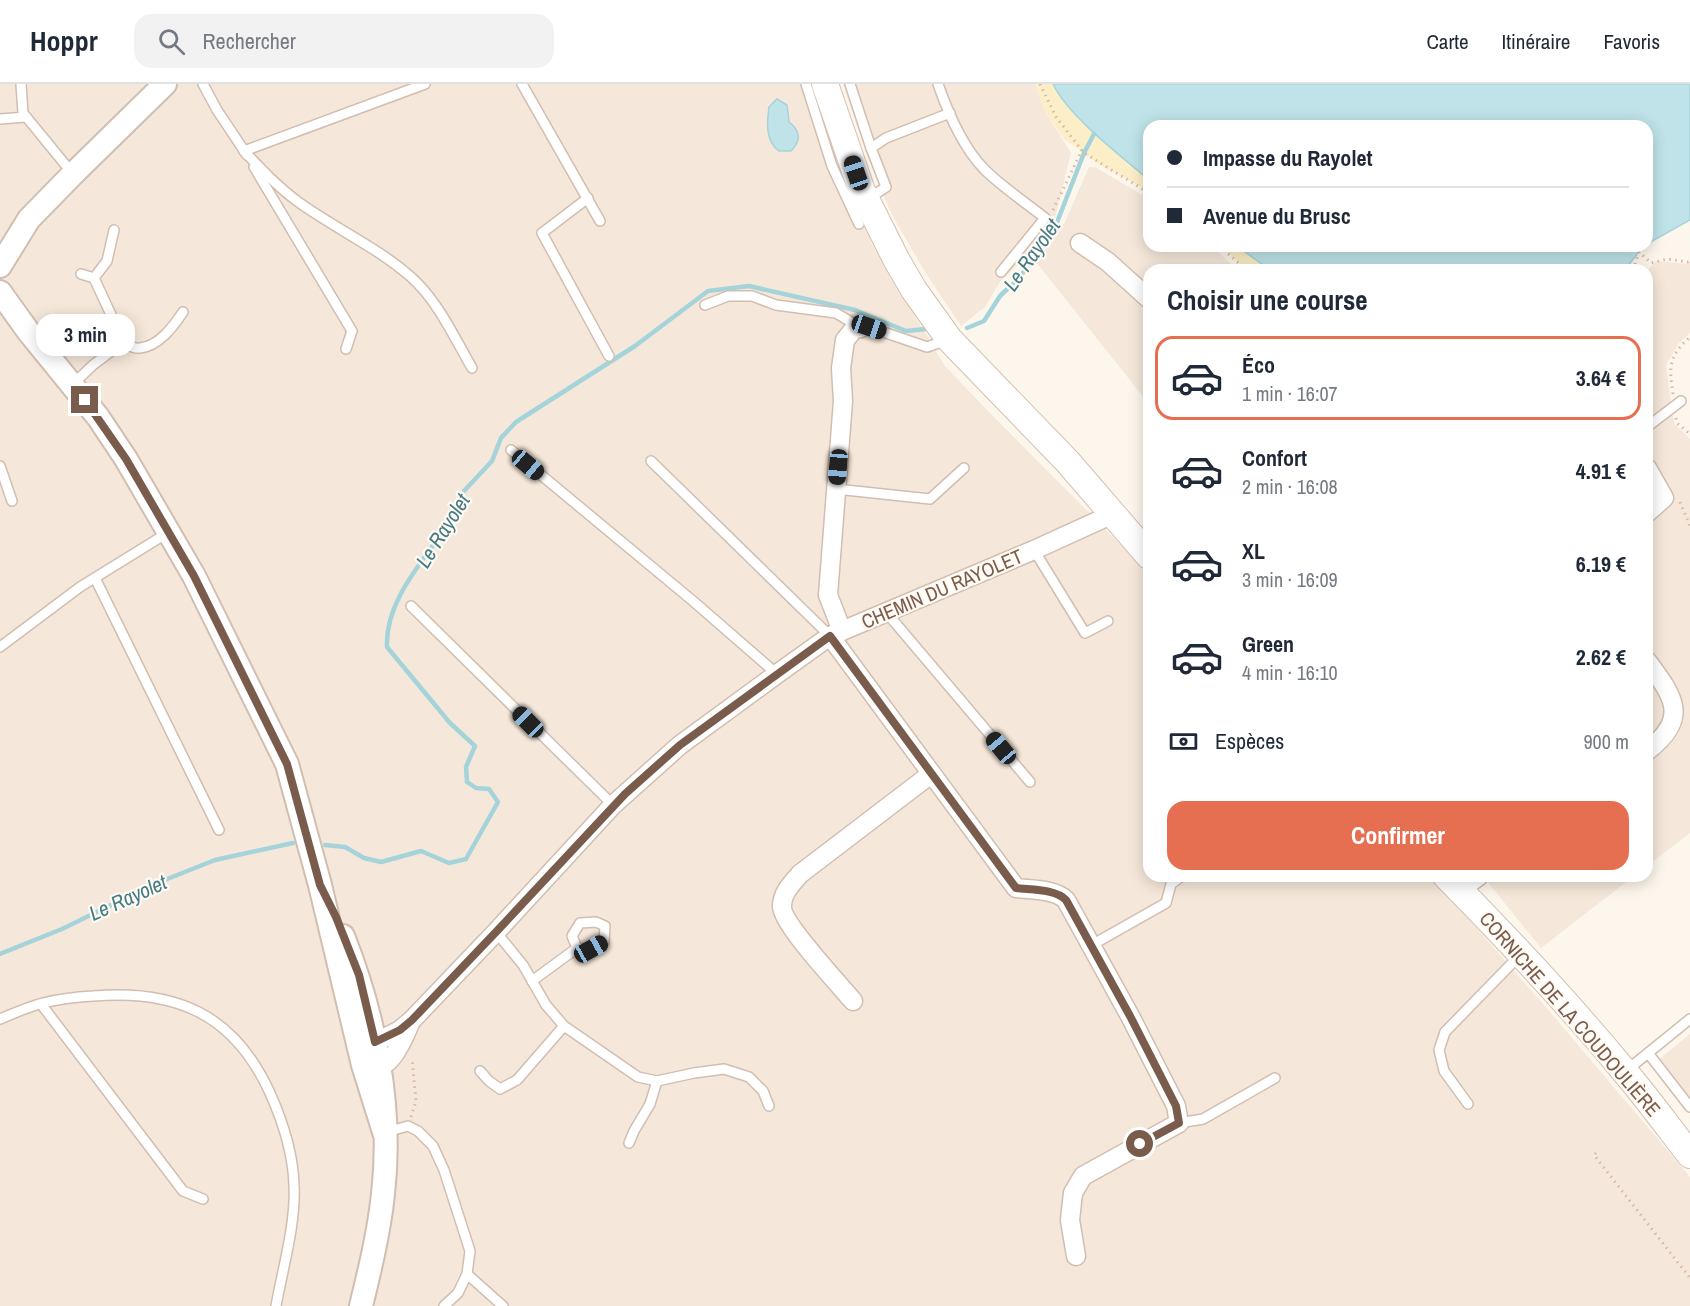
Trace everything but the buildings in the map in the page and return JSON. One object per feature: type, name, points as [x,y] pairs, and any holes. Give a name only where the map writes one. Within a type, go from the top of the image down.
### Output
[{"type":"main road","points":[[825,84],[862,191],[914,290],[949,339],[1067,461],[1143,549]]},
{"type":"main road","name":"CORNICHE DE LA COUDOULIÈRE","points":[[1463,882],[1521,954],[1625,1072],[1690,1155]]},
{"type":"street","points":[[0,266],[29,219],[165,84]]},
{"type":"street","points":[[1080,243],[1108,262],[1143,294]]},
{"type":"street","points":[[0,292],[28,331],[98,417],[126,459],[194,576],[287,764],[320,885],[340,973],[371,1055],[386,1064],[405,1038],[412,1020]]},
{"type":"street","points":[[0,314],[28,331]]},
{"type":"street","points":[[861,328],[854,329],[845,339],[841,368],[843,401],[828,595],[836,634],[932,774],[1016,888],[1061,895],[1066,900],[1089,946],[1130,1016],[1176,1106],[1179,1123],[1083,1176],[1072,1193],[1070,1220],[1076,1256]]},
{"type":"street","points":[[1653,479],[1664,498],[1653,508]]},
{"type":"street","name":"CHEMIN DU RAYOLET","points":[[371,1055],[412,1020],[613,805],[680,745],[777,674],[836,634],[1113,514]]},
{"type":"street","points":[[1653,669],[1674,703],[1675,717],[1668,730],[1653,747]]},
{"type":"street","points":[[853,1001],[788,923],[781,906],[787,888],[800,874],[932,774]]},
{"type":"street","points":[[320,885],[336,917],[359,975],[371,1055],[385,1110],[386,1165],[382,1205],[362,1306]]},
{"type":"lane","points":[[21,84],[23,113],[73,174]]},
{"type":"lane","points":[[203,84],[352,332],[346,350]]},
{"type":"lane","points":[[244,151],[425,84]]},
{"type":"lane","points":[[522,84],[600,221]]},
{"type":"lane","points":[[806,84],[832,166],[859,224]]},
{"type":"lane","points":[[850,84],[886,187],[874,195]]},
{"type":"lane","points":[[938,84],[966,147],[984,168],[1045,218],[1001,272]]},
{"type":"lane","points":[[871,148],[886,138],[950,113]]},
{"type":"lane","points":[[0,119],[26,117]]},
{"type":"lane","points":[[244,151],[268,177],[298,202],[384,257],[412,278],[433,301],[472,368]]},
{"type":"lane","points":[[588,198],[542,233],[609,356]]},
{"type":"lane","points":[[94,278],[107,261],[114,231]]},
{"type":"lane","points":[[81,274],[94,278],[119,332],[122,344]]},
{"type":"lane","points":[[705,305],[728,296],[752,296],[776,304],[836,313],[861,328],[869,327],[927,347],[949,339]]},
{"type":"lane","points":[[122,344],[138,349],[149,346],[162,338],[183,312]]},
{"type":"lane","points":[[73,384],[93,365],[122,344]]},
{"type":"lane","points":[[1653,423],[1678,404]]},
{"type":"lane","points":[[511,450],[777,674]]},
{"type":"lane","points":[[651,461],[836,634]]},
{"type":"lane","points":[[0,466],[12,501]]},
{"type":"lane","points":[[836,489],[930,499],[964,468]]},
{"type":"lane","points":[[0,648],[95,578],[169,532]]},
{"type":"lane","points":[[1034,550],[1084,633],[1108,621]]},
{"type":"lane","points":[[95,578],[219,830]]},
{"type":"lane","points":[[411,606],[613,805]]},
{"type":"lane","points":[[885,612],[1030,782]]},
{"type":"lane","points":[[1089,946],[1166,903],[1174,882]]},
{"type":"lane","points":[[496,932],[523,965],[546,1005],[564,1026],[638,1077],[657,1081],[694,1073],[724,1070],[749,1077],[763,1091],[769,1106]]},
{"type":"lane","points":[[532,981],[577,948]]},
{"type":"lane","points":[[1468,1104],[1444,1071],[1439,1050],[1445,1032],[1521,954]]},
{"type":"lane","points":[[0,1019],[41,1004],[111,994],[138,994],[163,998],[196,1009],[223,1027],[247,1052],[261,1073],[282,1122],[290,1150],[294,1182],[294,1211],[276,1306]]},
{"type":"lane","points":[[41,1004],[183,1191],[202,1199]]},
{"type":"lane","points":[[1625,1072],[1690,1019]]},
{"type":"lane","points":[[480,1071],[500,1089],[518,1080],[564,1026]]},
{"type":"lane","points":[[1648,1053],[1690,1107]]},
{"type":"lane","points":[[1179,1123],[1203,1119],[1275,1078]]},
{"type":"lane","points":[[629,1143],[650,1104],[657,1081]]},
{"type":"lane","points":[[384,1132],[408,1126],[418,1131],[433,1146],[444,1170],[470,1251],[467,1274],[458,1293],[444,1306]]},
{"type":"lane","points":[[467,1274],[503,1306]]},
{"type":"path","points":[[1040,84],[1056,117],[1082,150],[1143,189]]},
{"type":"path","points":[[1045,218],[1056,207],[1082,150]]},
{"type":"path","points":[[1226,252],[1240,264]]},
{"type":"path","points":[[1638,252],[1651,263],[1667,259],[1688,261],[1690,259]]},
{"type":"path","points":[[1690,337],[1677,349],[1669,366],[1678,404],[1677,423],[1690,434]]},
{"type":"path","points":[[1678,499],[1690,526]]},
{"type":"path","points":[[405,1038],[411,1045],[416,1101],[408,1126]]},
{"type":"path","points":[[1596,1154],[1594,1155],[1690,1278]]},
{"type":"shaded area","points":[[0,84],[815,84],[843,168],[872,244],[945,366],[1143,570],[1143,882],[1436,882],[1690,1177],[1690,1306],[0,1306]]},
{"type":"shaded area","points":[[843,84],[1035,84],[1044,109],[1071,153],[1055,218],[1020,262],[1000,282],[985,307],[961,326],[925,272],[891,213],[865,150]]},
{"type":"shaded area","points":[[1089,167],[1095,167],[1143,195],[1143,252],[1218,252],[1231,264],[1143,264],[1143,396],[1036,262],[1065,222]]},
{"type":"shaded area","points":[[1656,261],[1690,264],[1690,333],[1678,344],[1666,365],[1674,423],[1690,439],[1690,833],[1653,861],[1653,265]]},
{"type":"shaded area","points":[[1488,882],[1626,882],[1541,948]]},
{"type":"shaded area","points":[[1690,1034],[1690,1100],[1658,1060]]},
{"type":"sand","points":[[1035,84],[1053,84],[1069,109],[1143,174],[1143,188],[1100,165],[1063,138],[1044,109]]},
{"type":"sand","points":[[1228,252],[1245,252],[1262,264],[1240,264]]},
{"type":"water","points":[[1053,84],[1690,84],[1690,220],[1653,241],[1653,120],[1143,120],[1143,175],[1083,122]]},
{"type":"water","points":[[777,99],[787,105],[789,122],[798,132],[797,144],[791,151],[779,151],[769,137],[769,107]]},
{"type":"water","points":[[1245,252],[1638,252],[1630,264],[1262,264]]},
{"type":"waterway","name":"Le Rayolet","points":[[967,328],[984,321],[1000,296],[1020,277],[1056,225],[1084,153],[1094,134]]},
{"type":"waterway","name":"Le Rayolet","points":[[325,845],[345,847],[364,858],[381,862],[421,851],[449,863],[466,859],[498,802],[489,789],[476,788],[467,782],[466,767],[475,746],[450,723],[387,647],[392,614],[407,582],[448,525],[449,514],[464,491],[492,461],[501,438],[516,422],[635,346],[708,291],[749,286],[855,310],[906,331],[926,329]]},
{"type":"waterway","name":"Le Rayolet","points":[[0,954],[62,929],[152,885],[215,860],[293,843]]},
{"type":"route","points":[[85,400],[126,459],[194,576],[269,724],[287,764],[320,885],[336,917],[359,975],[375,1042],[400,1030],[412,1020],[613,805],[650,771],[680,745],[830,636],[1016,888],[1049,892],[1061,895],[1066,900],[1089,946],[1130,1016],[1176,1106],[1179,1123],[1140,1144]]}]
